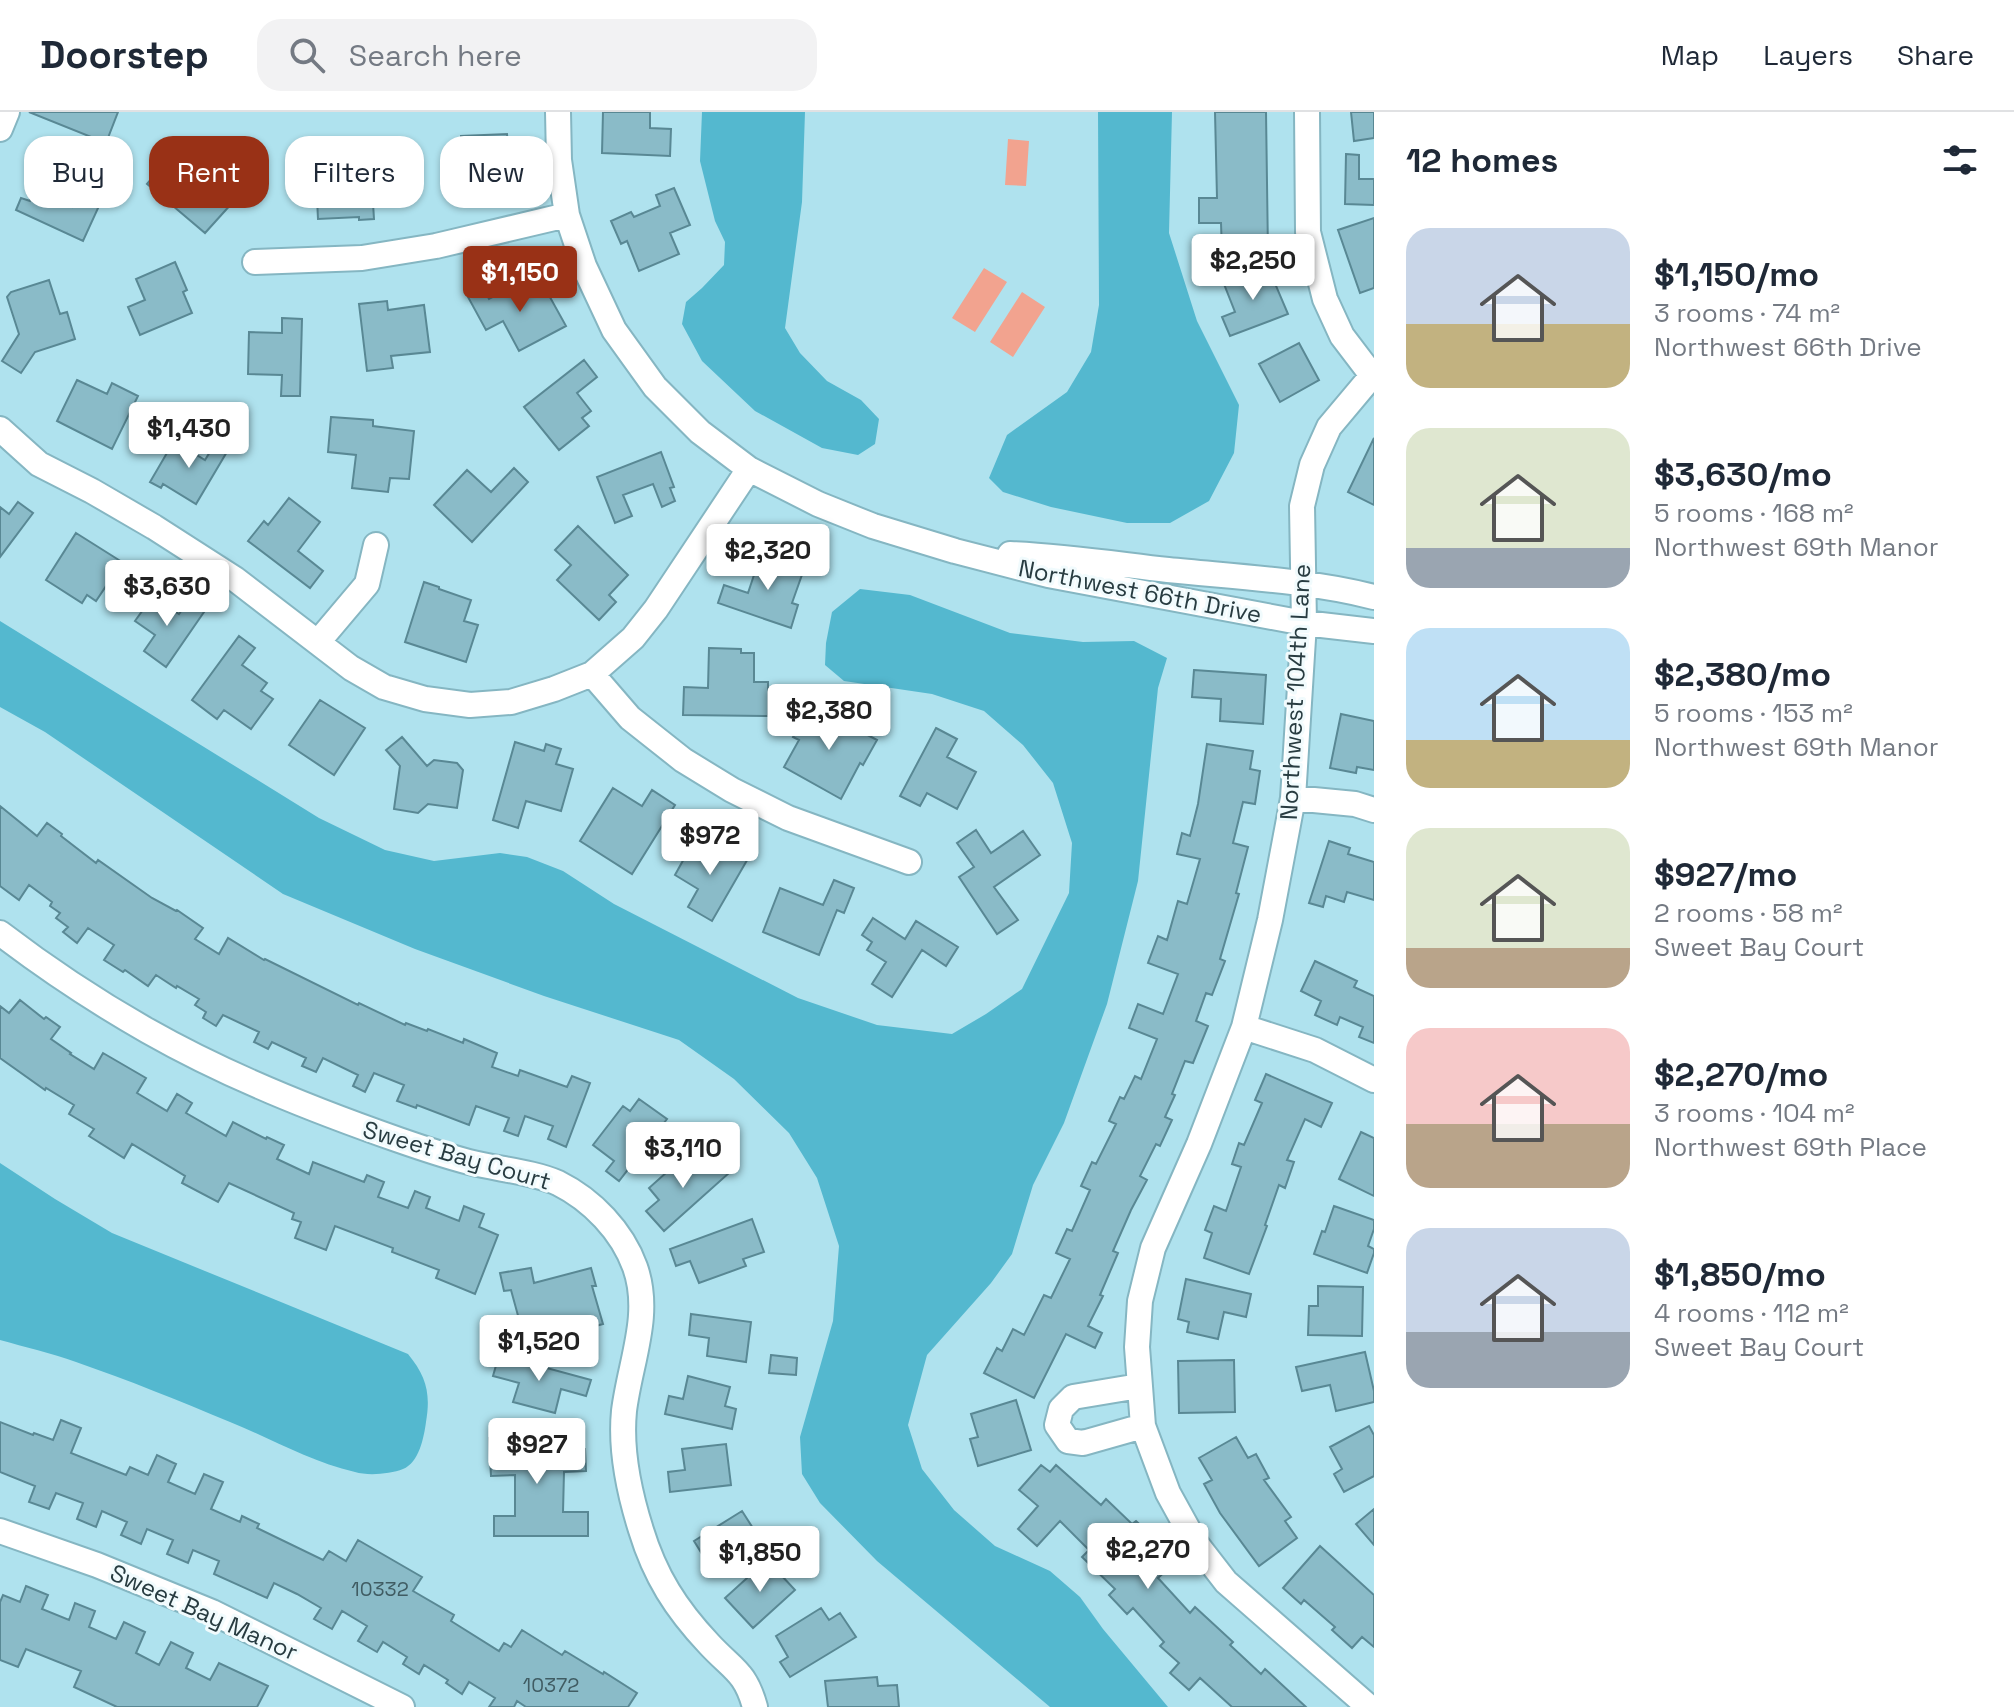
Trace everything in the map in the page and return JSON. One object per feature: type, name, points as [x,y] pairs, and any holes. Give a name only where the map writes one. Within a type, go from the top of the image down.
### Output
[{"type":"street","points":[[0,129],[7,112]]},
{"type":"street","name":"Northwest 66th Drive","points":[[558,112],[559,160],[567,215],[584,266],[614,330],[655,387],[700,432],[749,469],[859,521],[955,551],[1048,575],[1304,623],[1374,631]]},
{"type":"street","points":[[1307,112],[1308,232],[1325,299],[1342,336],[1373,378]]},
{"type":"street","points":[[255,262],[362,258],[436,246],[567,215]]},
{"type":"street","name":"Northwest 104th Lane","points":[[1369,1707],[1226,1582],[1195,1542],[1168,1493],[1143,1426],[1137,1347],[1140,1301],[1153,1248],[1199,1144],[1244,1027],[1270,920],[1293,798],[1304,623],[1302,506],[1312,465],[1329,427],[1373,378]]},
{"type":"street","points":[[0,429],[39,464],[154,527],[235,579],[351,668],[384,687],[425,699],[470,705],[511,702],[592,674],[633,638],[656,609],[749,469]]},
{"type":"street","points":[[318,642],[367,584],[376,545]]},
{"type":"street","name":"Northwest 66th Drive","points":[[955,551],[1053,556],[1304,583],[1374,597]]},
{"type":"street","points":[[592,674],[630,718],[683,760],[732,790],[788,818],[909,862]]},
{"type":"street","points":[[1293,798],[1355,804],[1374,810]]},
{"type":"street","name":"Sweet Bay Court","points":[[0,933],[71,983],[148,1031],[263,1088],[416,1146],[468,1162],[556,1182],[581,1197],[605,1218],[622,1239],[635,1266],[641,1291],[639,1342],[624,1414],[624,1450],[630,1492],[642,1534],[657,1575],[678,1607],[710,1645],[739,1672],[749,1688],[755,1707]]},
{"type":"street","points":[[1244,1027],[1315,1050],[1374,1080]]},
{"type":"street","points":[[1139,1386],[1073,1397],[1061,1409],[1057,1425],[1068,1441],[1083,1443],[1143,1426]]},
{"type":"street","name":"Sweet Bay Manor","points":[[0,1531],[97,1565],[212,1612],[402,1707]]},
{"type":"shaded area","points":[[1008,139],[1029,141],[1026,186],[1005,185]]},
{"type":"shaded area","points":[[984,268],[1007,282],[975,332],[952,318]]},
{"type":"shaded area","points":[[1022,292],[1045,307],[1013,357],[990,342]]},
{"type":"water","points":[[702,112],[805,112],[802,202],[785,328],[800,353],[827,381],[861,400],[879,419],[875,444],[858,455],[822,448],[755,411],[702,361],[682,324],[686,302],[724,265],[725,242],[715,221],[700,161]]},
{"type":"water","points":[[1098,112],[1172,112],[1169,233],[1197,321],[1239,405],[1234,453],[1209,501],[1170,523],[1127,523],[1051,507],[1003,492],[989,478],[1007,435],[1067,392],[1091,352],[1099,305]]},
{"type":"water","points":[[860,589],[910,595],[1010,633],[1083,642],[1134,641],[1167,658],[1158,688],[1138,881],[1107,1004],[1064,1123],[1033,1185],[1012,1254],[991,1283],[927,1355],[908,1425],[922,1469],[954,1510],[995,1546],[1050,1571],[1080,1597],[1168,1707],[1050,1707],[877,1561],[820,1503],[802,1474],[800,1437],[833,1321],[839,1246],[817,1178],[789,1133],[734,1079],[679,1040],[415,949],[283,894],[45,732],[0,707],[0,621],[319,818],[385,850],[434,861],[500,853],[527,857],[563,871],[614,904],[798,998],[877,1025],[952,1034],[1022,989],[1069,893],[1072,843],[1053,783],[1023,745],[984,711],[932,694],[844,681],[825,665],[832,612]]},
{"type":"water","points":[[0,1163],[112,1233],[408,1354],[423,1378],[428,1402],[422,1442],[413,1461],[403,1469],[379,1474],[339,1468],[115,1376],[0,1340]]},
{"type":"building","points":[[29,112],[118,112],[109,136],[89,136]]},
{"type":"building","points":[[603,112],[650,112],[650,128],[671,129],[670,156],[602,153]]},
{"type":"building","points":[[1215,112],[1266,112],[1268,253],[1222,253],[1221,223],[1199,223],[1199,198],[1217,198]]},
{"type":"building","points":[[1351,112],[1374,112],[1374,138],[1354,141]]},
{"type":"building","points":[[507,134],[507,136],[461,136]]},
{"type":"building","points":[[1346,154],[1359,155],[1359,179],[1374,179],[1374,205],[1345,204]]},
{"type":"building","points":[[674,188],[690,225],[670,233],[679,254],[639,271],[627,241],[621,244],[611,221],[631,212],[634,217],[660,206],[656,195]]},
{"type":"building","points":[[21,198],[24,199],[24,208],[98,208],[83,241],[16,210]]},
{"type":"building","points":[[175,208],[228,208],[205,233]]},
{"type":"building","points":[[317,208],[373,208],[374,219],[318,219]]},
{"type":"building","points":[[1374,218],[1374,288],[1360,293],[1338,230]]},
{"type":"building","points":[[175,262],[187,290],[183,292],[192,313],[140,335],[128,307],[145,300],[136,279]]},
{"type":"building","points":[[1268,267],[1288,314],[1230,336],[1222,317],[1235,312],[1224,284]]},
{"type":"building","points":[[49,280],[60,314],[67,312],[75,339],[35,352],[21,373],[2,361],[19,334],[7,297],[11,292]]},
{"type":"building","points":[[541,281],[566,326],[519,351],[503,321],[486,330],[468,297],[484,289],[489,299],[512,287],[516,295]]},
{"type":"building","points":[[387,301],[388,310],[424,305],[430,352],[391,356],[393,368],[367,371],[359,304]]},
{"type":"building","points":[[282,318],[302,319],[300,396],[281,396],[282,375],[248,374],[249,332],[282,333]]},
{"type":"building","points":[[1299,343],[1319,380],[1280,402],[1259,364]]},
{"type":"building","points":[[584,360],[597,377],[577,393],[591,411],[582,418],[589,426],[559,450],[524,407]]},
{"type":"building","points":[[77,380],[107,394],[112,383],[138,396],[112,449],[57,421]]},
{"type":"building","points":[[331,417],[373,420],[373,426],[414,431],[409,479],[390,478],[388,492],[352,488],[356,455],[328,452]]},
{"type":"building","points":[[219,437],[231,445],[196,504],[163,484],[161,488],[150,482],[174,441],[205,460]]},
{"type":"building","points":[[1374,438],[1374,505],[1348,492]]},
{"type":"building","points":[[661,452],[674,487],[670,488],[675,501],[662,507],[653,484],[623,495],[632,516],[615,523],[597,477]]},
{"type":"building","points":[[514,468],[528,482],[472,542],[434,505],[467,470],[491,492]]},
{"type":"building","points":[[289,498],[320,522],[298,551],[323,571],[310,588],[248,541],[264,521],[268,525]]},
{"type":"building","points":[[18,502],[33,513],[0,557],[0,507],[9,514]]},
{"type":"building","points":[[578,526],[628,575],[609,595],[616,602],[599,620],[557,580],[571,565],[555,550]]},
{"type":"building","points":[[76,533],[122,562],[96,601],[87,595],[82,603],[46,580]]},
{"type":"building","points":[[761,554],[804,569],[792,603],[798,605],[791,628],[718,603],[724,585],[748,593]]},
{"type":"building","points":[[424,582],[471,600],[464,621],[478,625],[466,662],[405,642]]},
{"type":"building","points":[[153,596],[179,614],[188,601],[204,612],[166,667],[144,651],[155,635],[135,621]]},
{"type":"building","points":[[239,636],[255,648],[242,665],[267,683],[261,691],[273,699],[251,729],[224,710],[217,719],[192,700]]},
{"type":"building","points":[[709,648],[741,649],[741,653],[754,653],[754,682],[768,682],[768,716],[683,715],[684,687],[708,688]]},
{"type":"building","points":[[1194,670],[1266,675],[1263,724],[1220,721],[1221,699],[1192,697]]},
{"type":"building","points":[[320,700],[365,728],[334,775],[289,745]]},
{"type":"building","points":[[811,705],[877,740],[863,765],[860,763],[841,799],[784,767],[799,740],[793,737]]},
{"type":"building","points":[[1341,714],[1374,721],[1374,770],[1357,767],[1356,773],[1330,768]]},
{"type":"building","points":[[936,728],[957,739],[947,757],[976,772],[957,809],[927,793],[920,806],[900,796]]},
{"type":"building","points":[[402,737],[427,766],[434,760],[457,763],[463,770],[457,808],[428,804],[418,813],[394,809],[400,766],[386,750]]},
{"type":"building","points":[[515,742],[544,751],[546,744],[561,749],[556,764],[573,769],[561,811],[526,801],[518,828],[493,820]]},
{"type":"building","points":[[1207,744],[1253,751],[1250,769],[1260,771],[1255,804],[1243,802],[1233,843],[1248,847],[1236,893],[1239,894],[1220,959],[1225,961],[1212,995],[1206,993],[1196,1021],[1208,1026],[1193,1063],[1185,1061],[1165,1117],[1172,1120],[1160,1146],[1156,1144],[1140,1176],[1147,1180],[1113,1251],[1118,1253],[1100,1295],[1103,1296],[1088,1326],[1102,1333],[1095,1348],[1066,1334],[1034,1398],[984,1373],[997,1348],[1002,1351],[1013,1329],[1024,1335],[1044,1295],[1051,1298],[1070,1259],[1056,1253],[1067,1229],[1072,1231],[1090,1190],[1081,1186],[1116,1124],[1109,1121],[1120,1097],[1124,1099],[1135,1076],[1141,1079],[1157,1039],[1129,1028],[1138,1004],[1163,1014],[1178,974],[1148,963],[1158,936],[1167,940],[1178,901],[1187,904],[1200,859],[1177,854],[1182,833],[1190,836]]},
{"type":"building","points":[[613,788],[642,806],[652,790],[675,805],[632,874],[580,841]]},
{"type":"building","points":[[0,806],[37,836],[47,823],[96,863],[98,860],[152,898],[177,910],[203,928],[195,939],[219,954],[228,938],[264,960],[358,1005],[405,1025],[428,1029],[463,1043],[464,1039],[497,1053],[492,1067],[518,1076],[520,1070],[567,1087],[572,1076],[590,1083],[566,1147],[548,1139],[553,1126],[525,1116],[518,1136],[504,1131],[509,1118],[476,1106],[469,1125],[417,1105],[416,1108],[397,1101],[404,1085],[374,1073],[365,1092],[353,1086],[358,1075],[323,1058],[316,1072],[302,1066],[306,1058],[272,1042],[268,1049],[254,1042],[259,1032],[223,1015],[216,1026],[203,1018],[206,1012],[195,1005],[199,999],[177,986],[156,975],[148,986],[125,970],[123,972],[104,960],[114,945],[88,928],[77,943],[63,932],[68,927],[56,918],[60,913],[50,906],[52,902],[29,885],[19,900],[0,886]]},
{"type":"building","points":[[976,830],[991,853],[1023,831],[1040,855],[994,887],[1018,920],[997,934],[959,877],[974,867],[957,843]]},
{"type":"building","points":[[695,839],[731,860],[739,848],[750,855],[712,921],[688,907],[698,889],[675,875]]},
{"type":"building","points":[[1329,841],[1350,848],[1348,854],[1374,862],[1374,900],[1347,892],[1344,902],[1326,896],[1323,907],[1309,903]]},
{"type":"building","points":[[834,880],[854,888],[844,913],[837,910],[819,955],[763,932],[780,888],[823,905]]},
{"type":"building","points":[[873,918],[905,939],[916,921],[958,947],[946,966],[922,950],[892,997],[872,984],[886,962],[867,950],[872,942],[862,935]]},
{"type":"building","points":[[1315,961],[1357,981],[1354,987],[1374,996],[1374,1043],[1359,1037],[1363,1027],[1340,1017],[1337,1025],[1315,1015],[1321,1001],[1301,991]]},
{"type":"building","points":[[20,1000],[60,1027],[51,1039],[94,1069],[103,1053],[146,1078],[137,1093],[167,1111],[177,1094],[192,1103],[186,1113],[226,1136],[233,1122],[284,1145],[277,1159],[309,1174],[313,1162],[364,1182],[367,1175],[384,1182],[378,1197],[408,1208],[415,1191],[430,1197],[426,1208],[459,1221],[464,1206],[484,1214],[479,1227],[498,1235],[475,1294],[436,1278],[439,1270],[335,1226],[326,1250],[295,1238],[301,1222],[292,1219],[294,1213],[229,1183],[218,1202],[182,1183],[185,1176],[132,1144],[124,1158],[89,1136],[94,1129],[69,1114],[74,1105],[45,1090],[0,1058],[0,1006],[9,1013]]},
{"type":"building","points":[[1266,1074],[1332,1103],[1321,1127],[1305,1119],[1287,1160],[1294,1162],[1285,1188],[1279,1185],[1249,1274],[1204,1258],[1212,1233],[1205,1230],[1214,1206],[1226,1211],[1241,1167],[1232,1164],[1239,1143],[1244,1145],[1262,1103],[1255,1100]]},
{"type":"building","points":[[639,1099],[667,1119],[619,1181],[606,1171],[614,1161],[593,1145],[623,1106],[630,1111]]},
{"type":"building","points":[[1361,1132],[1374,1138],[1374,1196],[1339,1179]]},
{"type":"building","points":[[686,1155],[701,1172],[716,1158],[729,1173],[664,1231],[646,1211],[659,1200],[649,1188]]},
{"type":"building","points":[[1334,1206],[1374,1220],[1368,1246],[1374,1249],[1374,1253],[1367,1273],[1314,1254]]},
{"type":"building","points":[[752,1219],[764,1252],[743,1259],[746,1266],[699,1283],[690,1261],[676,1266],[670,1249]]},
{"type":"building","points":[[531,1268],[534,1283],[591,1268],[596,1286],[592,1286],[603,1324],[525,1341],[511,1290],[504,1291],[500,1273]]},
{"type":"building","points":[[1186,1279],[1251,1294],[1246,1317],[1224,1312],[1218,1339],[1187,1332],[1189,1322],[1178,1319]]},
{"type":"building","points":[[1318,1286],[1363,1287],[1362,1336],[1308,1335],[1309,1306],[1318,1306]]},
{"type":"building","points":[[691,1314],[751,1322],[746,1362],[707,1356],[709,1338],[689,1335]]},
{"type":"building","points":[[1365,1352],[1374,1402],[1336,1411],[1330,1385],[1302,1391],[1296,1367]]},
{"type":"building","points":[[499,1355],[591,1380],[586,1396],[561,1389],[555,1413],[513,1402],[519,1383],[493,1376]]},
{"type":"building","points":[[771,1355],[797,1358],[796,1375],[769,1373]]},
{"type":"building","points":[[1234,1360],[1235,1412],[1179,1413],[1178,1361]]},
{"type":"building","points":[[688,1376],[730,1387],[725,1406],[736,1409],[732,1429],[665,1414],[669,1396],[683,1399]]},
{"type":"building","points":[[1016,1400],[1031,1450],[978,1466],[970,1439],[978,1437],[971,1414]]},
{"type":"building","points":[[61,1420],[81,1428],[71,1453],[126,1475],[130,1467],[148,1475],[157,1455],[176,1464],[168,1482],[195,1494],[204,1474],[223,1482],[211,1509],[240,1522],[242,1516],[259,1524],[257,1528],[323,1560],[329,1551],[346,1561],[358,1540],[422,1577],[413,1591],[454,1615],[451,1621],[499,1651],[504,1643],[511,1647],[522,1630],[562,1655],[565,1651],[637,1693],[628,1707],[526,1707],[517,1701],[514,1707],[489,1707],[495,1698],[469,1682],[462,1694],[446,1683],[448,1680],[424,1665],[419,1674],[403,1664],[407,1657],[383,1642],[377,1652],[358,1641],[367,1626],[342,1611],[332,1629],[314,1619],[321,1608],[297,1594],[274,1583],[267,1598],[214,1574],[219,1561],[193,1550],[188,1563],[167,1554],[173,1540],[147,1529],[141,1544],[121,1535],[127,1522],[102,1511],[96,1527],[77,1519],[83,1503],[56,1493],[49,1509],[29,1502],[35,1486],[0,1472],[0,1422],[53,1440]]},
{"type":"building","points":[[1369,1426],[1374,1435],[1374,1476],[1344,1492],[1334,1474],[1342,1469],[1330,1447]]},
{"type":"building","points":[[558,1433],[559,1451],[585,1449],[586,1471],[564,1472],[563,1512],[588,1512],[588,1536],[494,1536],[494,1516],[515,1516],[515,1475],[491,1476],[489,1438]]},
{"type":"building","points":[[1236,1437],[1248,1458],[1256,1454],[1269,1478],[1264,1480],[1291,1517],[1285,1521],[1297,1538],[1259,1566],[1220,1513],[1204,1484],[1212,1480],[1199,1458]]},
{"type":"building","points":[[726,1444],[731,1485],[670,1492],[668,1472],[685,1470],[682,1449]]},
{"type":"building","points":[[1041,1465],[1050,1472],[1056,1465],[1101,1505],[1106,1499],[1132,1524],[1136,1521],[1147,1531],[1141,1537],[1170,1567],[1158,1578],[1190,1613],[1195,1607],[1233,1642],[1230,1645],[1261,1674],[1265,1669],[1306,1707],[1232,1707],[1200,1678],[1189,1690],[1170,1673],[1179,1663],[1160,1646],[1164,1642],[1133,1608],[1127,1614],[1109,1595],[1115,1589],[1082,1557],[1089,1550],[1060,1521],[1037,1546],[1018,1529],[1038,1506],[1019,1490]]},
{"type":"building","points":[[1374,1509],[1374,1545],[1356,1524]]},
{"type":"building","points":[[742,1511],[758,1541],[712,1570],[694,1541]]},
{"type":"building","points":[[1320,1546],[1374,1595],[1374,1647],[1362,1637],[1352,1648],[1332,1630],[1335,1627],[1304,1600],[1301,1604],[1283,1588]]},
{"type":"building","points":[[767,1560],[795,1590],[753,1628],[725,1598]]},
{"type":"building","points":[[26,1586],[48,1595],[42,1609],[69,1620],[75,1603],[95,1611],[89,1627],[116,1639],[124,1622],[145,1632],[136,1653],[159,1665],[171,1642],[193,1653],[186,1668],[210,1680],[219,1663],[268,1686],[257,1707],[117,1707],[74,1687],[81,1671],[26,1649],[18,1667],[0,1660],[0,1602],[3,1595],[20,1602]]},
{"type":"building","points":[[821,1608],[829,1620],[840,1613],[856,1637],[790,1677],[780,1662],[788,1657],[776,1636]]},
{"type":"building","points":[[877,1677],[878,1686],[897,1685],[899,1707],[828,1707],[825,1681]]}]
